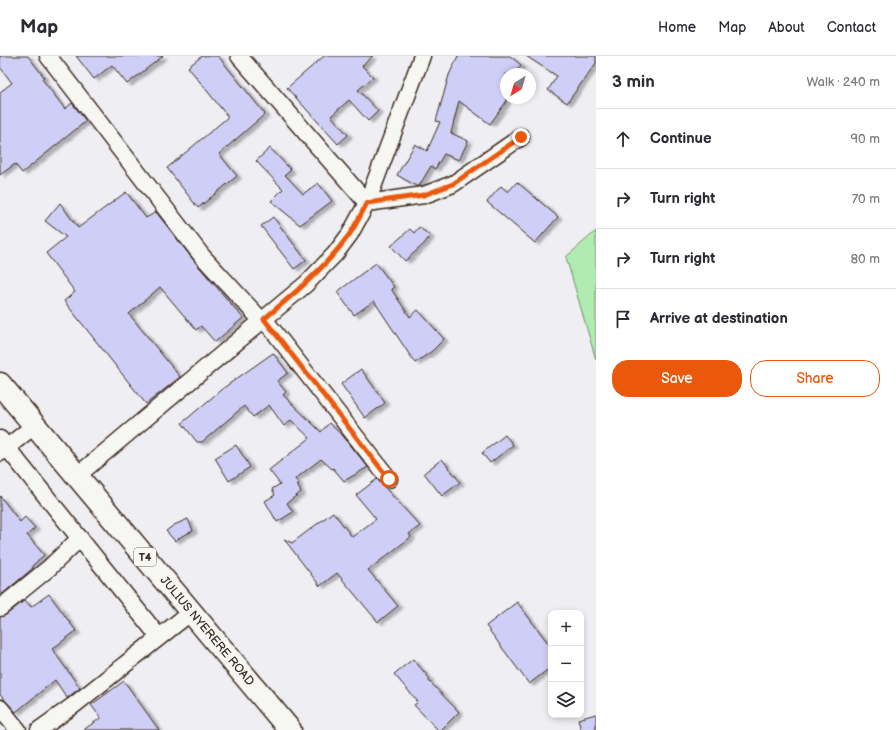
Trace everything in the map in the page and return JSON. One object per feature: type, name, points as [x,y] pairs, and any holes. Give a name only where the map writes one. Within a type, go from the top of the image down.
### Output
[{"type":"highway","name":"JULIUS NYERERE ROAD","points":[[0,384],[78,475],[290,730]]},
{"type":"street","points":[[48,56],[202,256],[263,320],[389,479]]},
{"type":"street","points":[[239,56],[367,203]]},
{"type":"street","points":[[78,475],[306,284],[335,254],[350,234],[367,203],[422,56]]},
{"type":"street","points":[[367,203],[424,195],[453,184],[521,137]]},
{"type":"street","points":[[35,425],[2,446],[80,538],[159,637]]},
{"type":"street","points":[[0,608],[49,568],[80,538]]},
{"type":"street","points":[[39,730],[74,706],[191,612]]},
{"type":"street","points":[[0,708],[18,730]]},
{"type":"green space","points":[[596,231],[596,360],[566,257]]},
{"type":"building","points":[[0,56],[28,56],[44,77],[42,79],[65,109],[72,103],[86,121],[22,173],[15,164],[0,175],[0,92],[12,83],[0,67]]},
{"type":"building","points":[[76,56],[163,56],[127,84],[112,65],[94,79]]},
{"type":"building","points":[[202,56],[218,56],[265,114],[219,154],[237,176],[198,208],[167,168],[228,117],[188,67]]},
{"type":"building","points":[[324,56],[373,56],[362,66],[373,77],[358,90],[378,111],[368,121],[349,100],[331,116],[348,135],[338,144],[287,88]]},
{"type":"building","points":[[458,56],[510,56],[521,65],[519,68],[500,68],[500,104],[505,104],[490,124],[459,101],[451,133],[468,141],[459,160],[444,154],[435,169],[431,166],[419,186],[416,186],[397,175],[415,144],[427,151],[440,122],[436,121],[449,75]]},
{"type":"building","points":[[526,56],[596,56],[596,63],[567,103],[548,90],[557,76]]},
{"type":"building","points":[[270,148],[291,170],[285,175],[303,194],[318,183],[332,201],[300,225],[271,201],[283,189],[256,161]]},
{"type":"building","points":[[517,182],[558,217],[535,243],[487,202],[501,186],[508,192]]},
{"type":"building","points":[[126,192],[146,218],[156,212],[195,262],[243,318],[215,342],[201,326],[196,330],[160,287],[129,314],[180,377],[146,404],[64,301],[75,292],[46,253],[66,237],[45,221],[60,203],[78,228]]},
{"type":"building","points":[[273,217],[306,260],[294,269],[261,226]]},
{"type":"building","points":[[419,227],[430,236],[424,244],[405,261],[391,246],[410,229],[414,233]]},
{"type":"building","points":[[376,263],[394,287],[391,289],[410,317],[418,310],[444,339],[432,351],[415,363],[374,301],[354,315],[337,292]]},
{"type":"building","points":[[273,353],[288,373],[277,381],[286,392],[283,395],[321,432],[329,423],[343,436],[368,467],[344,481],[333,468],[332,469],[321,459],[295,479],[299,484],[297,485],[301,492],[287,503],[293,512],[277,522],[265,501],[275,495],[272,489],[280,484],[269,470],[310,438],[291,420],[284,426],[269,405],[253,417],[244,406],[202,442],[197,442],[182,423],[222,389]]},
{"type":"building","points":[[361,369],[385,403],[365,418],[341,384]]},
{"type":"building","points":[[505,435],[513,445],[490,463],[482,453]]},
{"type":"building","points":[[236,445],[250,467],[229,481],[215,458]]},
{"type":"building","points":[[442,459],[460,482],[442,496],[424,473]]},
{"type":"building","points":[[377,479],[420,526],[409,534],[411,537],[368,570],[398,606],[378,622],[337,573],[320,586],[284,539],[292,543],[333,512],[352,537],[376,519],[356,495]]},
{"type":"building","points":[[0,496],[20,522],[25,517],[35,528],[27,535],[44,555],[32,566],[33,568],[0,596]]},
{"type":"building","points":[[188,519],[193,531],[175,541],[166,531],[174,525]]},
{"type":"building","points":[[49,594],[76,631],[52,649],[80,688],[67,698],[55,680],[16,712],[0,695],[0,617],[6,615],[25,600],[31,607]]},
{"type":"building","points":[[517,602],[548,643],[548,669],[529,684],[486,626]]},
{"type":"building","points":[[413,659],[430,679],[428,680],[459,712],[441,730],[438,730],[414,705],[418,702],[394,674]]},
{"type":"building","points":[[124,681],[159,730],[83,730],[101,718],[91,705]]},
{"type":"building","points":[[596,714],[596,730],[581,730],[578,719]]},
{"type":"route","points":[[389,479],[264,319],[306,284],[335,254],[350,234],[367,203],[424,195],[453,184],[521,137]]}]
